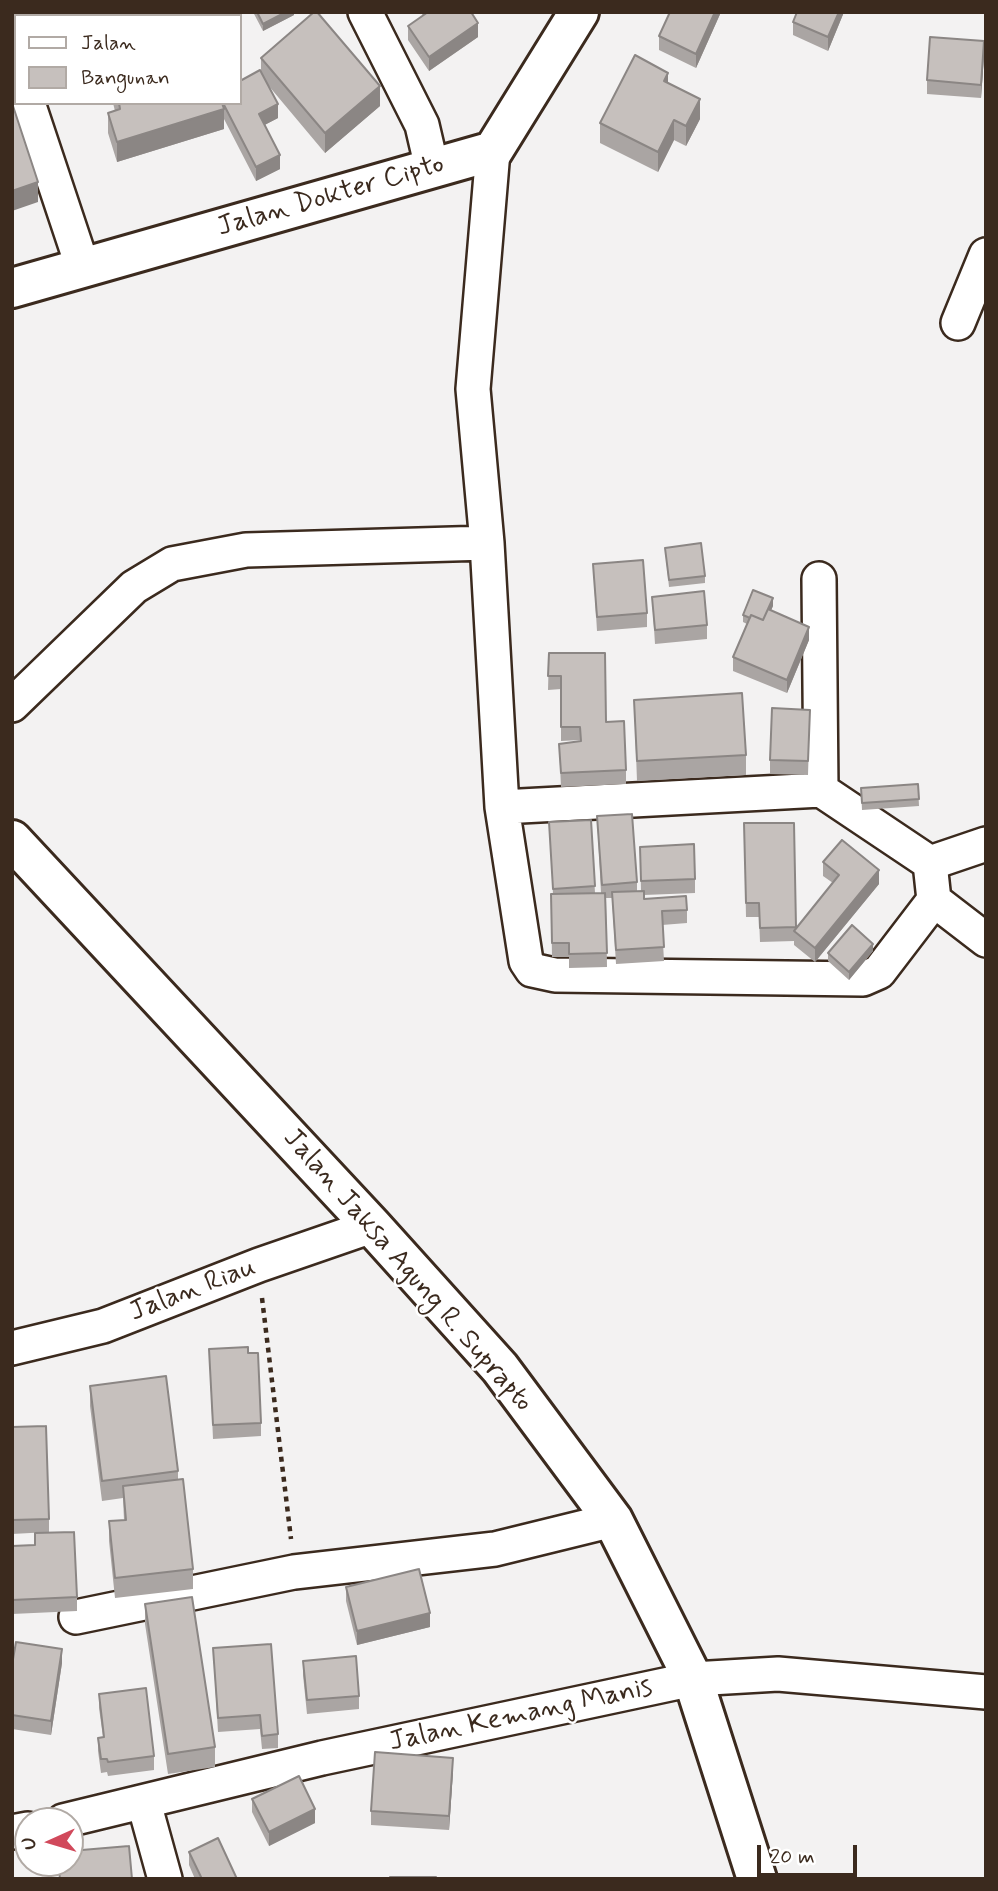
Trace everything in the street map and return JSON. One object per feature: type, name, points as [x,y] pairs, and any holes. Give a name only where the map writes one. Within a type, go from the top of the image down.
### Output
[{"type":"main road","points":[[493,151],[579,12]]},
{"type":"main road","name":"Jalan Dokter Cipto","points":[[12,288],[493,151]]},
{"type":"main road","name":"Jalan Jaksa Agung R. Suprapto","points":[[12,840],[372,1226],[500,1368],[613,1520],[694,1679],[757,1879]]},
{"type":"street","points":[[365,12],[422,125],[432,168]]},
{"type":"street","points":[[29,105],[83,268]]},
{"type":"street","points":[[493,151],[473,389],[486,543],[502,807],[522,950],[532,970],[543,974],[863,979],[878,972],[934,900],[930,863]]},
{"type":"street","points":[[958,323],[986,255]]},
{"type":"street","points":[[12,705],[134,587],[172,564],[207,555],[246,550],[486,543]]},
{"type":"street","points":[[819,579],[821,790]]},
{"type":"street","points":[[502,807],[821,790],[930,863]]},
{"type":"street","points":[[930,863],[986,844]]},
{"type":"street","points":[[934,900],[986,940]]},
{"type":"street","name":"Jalan Riau","points":[[12,1348],[103,1326],[259,1265],[372,1226]]},
{"type":"street","points":[[76,1617],[294,1572],[495,1549],[613,1520]]},
{"type":"street","name":"Jalan Kemang Manis","points":[[84,1817],[322,1759],[694,1679],[778,1674],[986,1692]]},
{"type":"street","points":[[144,1804],[165,1879]]},
{"type":"path","points":[[259,1265],[294,1572]]},
{"type":"building","points":[[91,12],[184,14],[92,14]]},
{"type":"building","points":[[257,12],[286,12],[263,24]]},
{"type":"building","points":[[317,12],[380,86],[325,133],[261,58]]},
{"type":"building","points":[[428,12],[471,12],[478,23],[429,57],[408,26]]},
{"type":"building","points":[[670,12],[715,12],[696,54],[659,36]]},
{"type":"building","points":[[797,12],[839,12],[828,37],[793,22]]},
{"type":"building","points":[[930,37],[984,41],[981,85],[927,80]]},
{"type":"building","points":[[635,55],[668,73],[664,81],[700,99],[686,126],[674,120],[658,152],[600,123]]},
{"type":"building","points":[[260,70],[278,104],[259,114],[280,155],[256,167],[224,105],[242,105],[242,80]]},
{"type":"building","points":[[12,103],[38,182],[12,191]]},
{"type":"building","points":[[119,105],[223,105],[224,109],[117,142],[108,113],[120,109]]},
{"type":"building","points":[[701,543],[705,576],[669,580],[665,548]]},
{"type":"building","points":[[643,560],[647,613],[597,617],[593,564]]},
{"type":"building","points":[[753,590],[773,598],[763,620],[743,615]]},
{"type":"building","points":[[704,591],[707,625],[655,630],[652,597]]},
{"type":"building","points":[[768,609],[809,627],[787,680],[733,657],[751,615],[763,620]]},
{"type":"building","points":[[549,653],[605,653],[606,722],[624,721],[626,770],[561,773],[559,744],[581,741],[580,727],[561,727],[561,676],[548,676]]},
{"type":"building","points":[[742,693],[746,755],[637,761],[634,700]]},
{"type":"building","points":[[772,708],[810,710],[808,761],[770,760]]},
{"type":"building","points":[[918,784],[919,799],[862,803],[861,788]]},
{"type":"building","points":[[632,814],[637,882],[602,885],[597,816]]},
{"type":"building","points":[[591,820],[595,886],[553,889],[549,822]]},
{"type":"building","points":[[744,823],[794,823],[796,927],[760,928],[759,903],[746,903]]},
{"type":"building","points":[[842,840],[879,870],[815,948],[794,931],[839,875],[823,862]]},
{"type":"building","points":[[694,844],[695,879],[641,881],[640,847]]},
{"type":"building","points":[[644,891],[644,899],[686,896],[687,910],[662,911],[664,947],[616,950],[612,892]]},
{"type":"building","points":[[605,893],[607,953],[569,954],[569,943],[552,943],[551,894]]},
{"type":"building","points":[[852,925],[873,944],[849,972],[828,953]]},
{"type":"building","points":[[248,1347],[248,1353],[258,1353],[261,1423],[213,1425],[209,1349]]},
{"type":"building","points":[[166,1376],[178,1471],[102,1481],[90,1386]]},
{"type":"building","points":[[46,1426],[49,1519],[12,1520],[12,1427]]},
{"type":"building","points":[[183,1479],[193,1569],[115,1578],[109,1521],[126,1520],[123,1486]]},
{"type":"building","points":[[74,1532],[77,1597],[12,1600],[12,1546],[35,1545],[35,1533]]},
{"type":"building","points":[[419,1569],[430,1613],[357,1631],[346,1587]]},
{"type":"building","points":[[192,1597],[215,1747],[168,1754],[145,1604]]},
{"type":"building","points":[[16,1642],[62,1649],[51,1721],[12,1715],[12,1665]]},
{"type":"building","points":[[271,1644],[278,1734],[262,1736],[260,1715],[218,1718],[213,1648]]},
{"type":"building","points":[[356,1656],[359,1696],[307,1700],[303,1661]]},
{"type":"building","points":[[146,1688],[154,1756],[108,1762],[107,1759],[101,1759],[98,1738],[104,1737],[99,1694]]},
{"type":"building","points":[[375,1752],[453,1758],[449,1816],[371,1811]]},
{"type":"building","points":[[299,1776],[315,1809],[269,1832],[252,1799]]},
{"type":"building","points":[[218,1838],[237,1879],[202,1879],[189,1852]]},
{"type":"building","points":[[129,1846],[132,1879],[60,1879],[84,1877],[84,1850]]},
{"type":"building","points":[[436,1877],[436,1879],[390,1879]]}]
